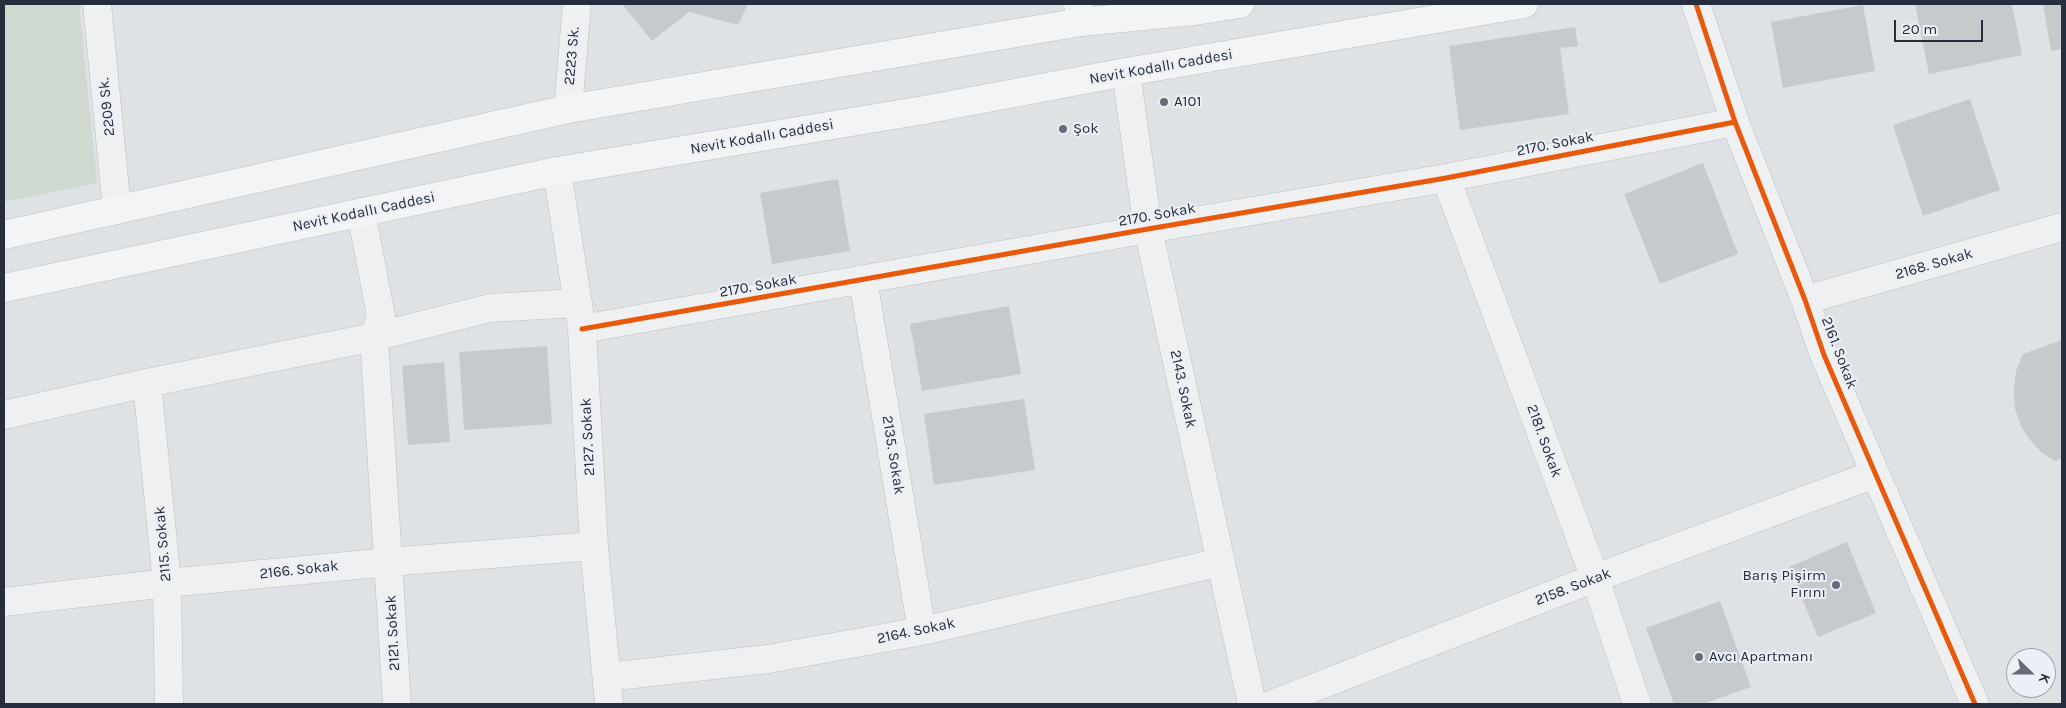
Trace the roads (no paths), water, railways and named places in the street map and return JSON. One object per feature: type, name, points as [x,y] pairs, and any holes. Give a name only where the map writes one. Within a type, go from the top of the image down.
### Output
[{"type":"main road","points":[[4,235],[568,109],[1080,13],[1195,11],[1240,4]]},
{"type":"main road","name":"Nevit Kodallı Caddesi","points":[[4,288],[557,171],[924,110],[1126,72],[1524,4]]},
{"type":"street","name":"2209 Sk.","points":[[97,4],[117,210]]},
{"type":"street","name":"2223 Sk.","points":[[568,109],[577,4]]},
{"type":"street","name":"2161. Sokak","points":[[1696,4],[1735,122],[1805,300],[1824,355],[1975,704]]},
{"type":"street","name":"2143. Sokak","points":[[1126,72],[1148,229],[1252,704]]},
{"type":"street","name":"2170. Sokak","points":[[582,329],[1446,178],[1735,122]]},
{"type":"street","name":"2127. Sokak","points":[[557,171],[582,329],[594,546],[608,677],[609,704]]},
{"type":"street","name":"2181. Sokak","points":[[1446,178],[1595,578],[1637,704]]},
{"type":"street","name":"2121. Sokak","points":[[361,212],[381,316],[374,337],[397,704]]},
{"type":"street","name":"2168. Sokak","points":[[1805,300],[2062,227]]},
{"type":"street","name":"2135. Sokak","points":[[863,280],[922,631]]},
{"type":"street","points":[[4,416],[147,383],[374,337],[490,308],[578,303]]},
{"type":"street","name":"2115. Sokak","points":[[147,383],[167,583],[169,704]]},
{"type":"street","name":"2158. Sokak","points":[[1272,704],[1595,578],[1875,474]]},
{"type":"street","name":"2166. Sokak","points":[[4,602],[167,583],[389,562],[594,546]]},
{"type":"street","name":"2164. Sokak","points":[[608,677],[768,659],[922,631],[1221,562]]},
{"type":"place","name":"A101","points":[[1164,102]]},
{"type":"place","name":"Şok","points":[[1063,129]]},
{"type":"place","name":"Barış Pişirm Fırını","points":[[1836,585]]},
{"type":"place","name":"Avcı Apartmanı","points":[[1699,657]]}]
